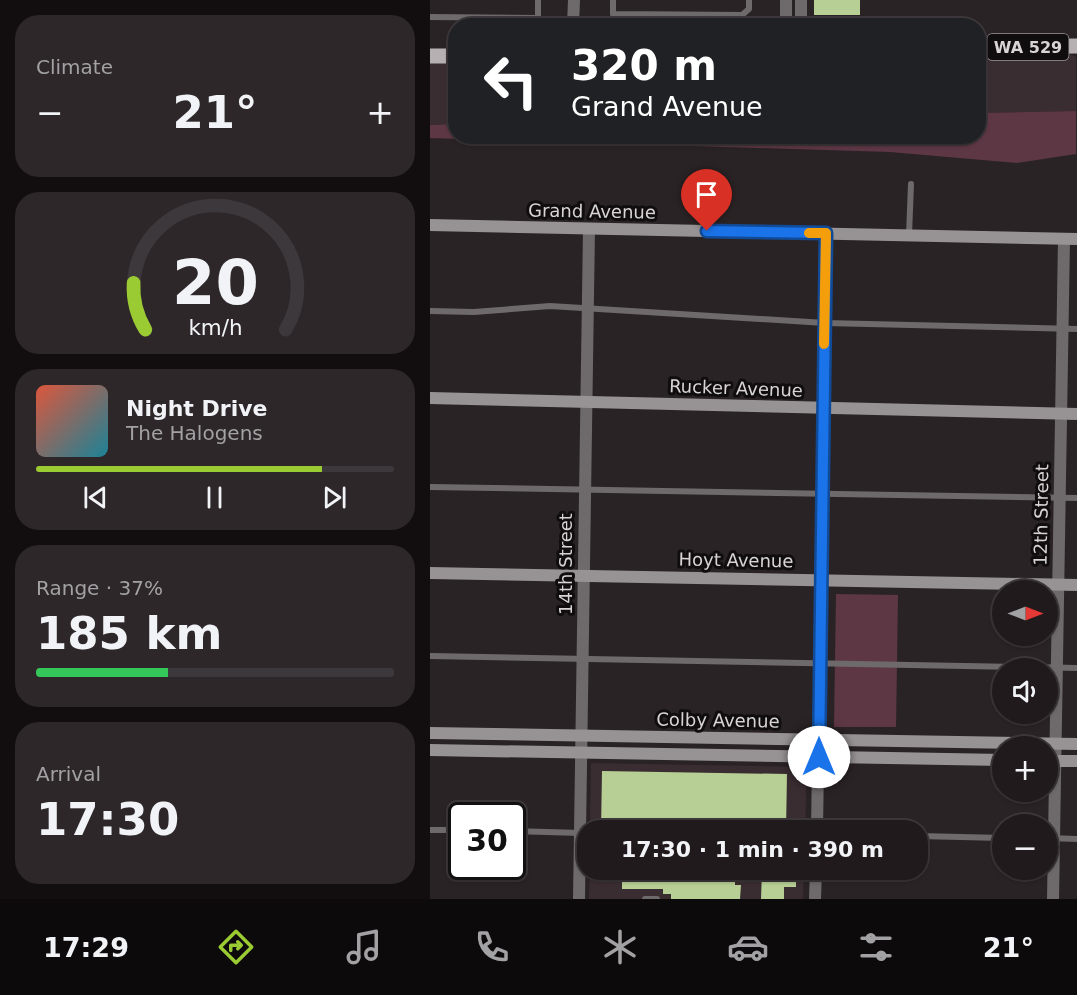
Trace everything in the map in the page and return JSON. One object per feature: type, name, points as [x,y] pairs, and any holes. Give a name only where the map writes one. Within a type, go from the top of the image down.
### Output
[{"type":"main road","name":"WA 529","points":[[986,47],[1076,45]]},
{"type":"main road","points":[[430,56],[448,56]]},
{"type":"street","points":[[573,18],[574,0]]},
{"type":"street","points":[[786,0],[786,18]]},
{"type":"street","points":[[801,0],[801,18]]},
{"type":"street","name":"Grand Avenue","points":[[430,225],[1070,239]]},
{"type":"street","name":"14th Street","points":[[581,820],[589,228]]},
{"type":"street","points":[[817,820],[826,233]]},
{"type":"street","name":"12th Street","points":[[1058,585],[1062,328],[1070,239]]},
{"type":"street","name":"Rucker Avenue","points":[[430,398],[1076,414]]},
{"type":"street","name":"Hoyt Avenue","points":[[430,573],[992,584]]},
{"type":"street","name":"Hoyt Avenue","points":[[1058,585],[1076,585]]},
{"type":"street","name":"Colby Avenue","points":[[430,734],[992,743]]},
{"type":"street","name":"Colby Avenue","points":[[1058,744],[1076,744]]},
{"type":"street","name":"Colby Avenue","points":[[430,750],[992,760]]},
{"type":"street","points":[[1058,761],[1076,761]]},
{"type":"street","name":"14th Street","points":[[579,899],[581,880]]},
{"type":"street","points":[[815,899],[816,880]]},
{"type":"street","name":"12th Street","points":[[1052,880],[1053,899]]},
{"type":"lane","points":[[430,16],[538,18],[538,0]]},
{"type":"lane","points":[[613,0],[613,14],[742,15],[749,9],[749,0]]},
{"type":"lane","points":[[909,235],[911,184]]},
{"type":"lane","points":[[430,311],[474,312],[550,306],[825,323],[1076,328]]},
{"type":"lane","points":[[430,487],[1076,498]]},
{"type":"lane","points":[[430,656],[992,667]]},
{"type":"lane","points":[[1058,668],[1076,668]]},
{"type":"lane","points":[[430,830],[448,830]]},
{"type":"lane","points":[[526,831],[577,833]]},
{"type":"lane","points":[[928,836],[992,837]]},
{"type":"lane","points":[[1058,838],[1076,839]]},
{"type":"lane","points":[[645,899],[657,899]]},
{"type":"shaded area","points":[[1049,46],[1076,57],[1076,111],[986,113],[986,47]]},
{"type":"shaded area","points":[[430,56],[448,56],[448,124],[430,125]]},
{"type":"shaded area","points":[[1076,111],[1076,154],[1017,163],[890,152],[627,144],[986,144],[986,113]]},
{"type":"shaded area","points":[[448,124],[448,139],[430,138],[430,125]]},
{"type":"shaded area","points":[[836,594],[898,595],[896,727],[834,727]]},
{"type":"shaded area","points":[[591,763],[807,767],[805,820],[590,820]]},
{"type":"shaded area","points":[[590,880],[804,880],[803,899],[589,899]]},
{"type":"building","points":[[814,0],[860,0],[860,15],[814,15]]},
{"type":"building","points":[[602,771],[787,774],[786,820],[601,820]]},
{"type":"building","points":[[622,880],[735,880],[735,885],[741,885],[740,899],[671,899],[671,894],[663,894],[663,889],[622,889]]},
{"type":"building","points":[[762,880],[796,880],[796,887],[784,887],[784,899],[761,899]]},
{"type":"slow traffic","points":[[809,233],[826,233],[824,344]]},
{"type":"route","points":[[707,231],[826,233],[819,757]]}]
